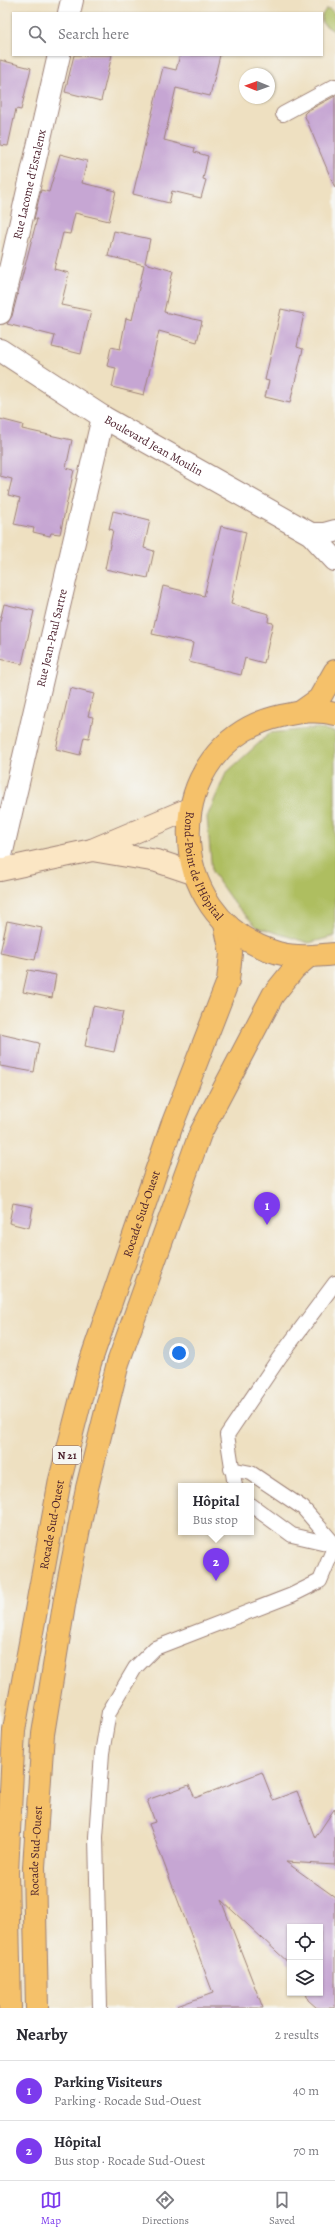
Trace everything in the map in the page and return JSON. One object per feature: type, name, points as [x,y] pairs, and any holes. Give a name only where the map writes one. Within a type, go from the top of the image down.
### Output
[{"type":"main road","points":[[302,711],[319,700],[335,671]]},
{"type":"main road","name":"Rond-Point de l'Hôpital","points":[[335,714],[302,711],[263,720],[229,741],[204,772],[189,809],[187,841],[193,873],[206,900],[225,924],[257,945],[278,953],[308,957],[335,954]]},
{"type":"main road","points":[[0,870],[92,850],[189,809]]},
{"type":"main road","points":[[92,850],[157,861],[193,873]]},
{"type":"main road","name":"Rocade Sud-Ouest","points":[[10,2008],[7,1873],[14,1730],[60,1480],[92,1355],[172,1125],[228,981],[231,953],[225,924]]},
{"type":"main road","name":"Rocade Sud-Ouest","points":[[37,2008],[34,1867],[43,1734],[87,1488],[118,1363],[200,1134],[273,995],[294,969],[308,957]]},
{"type":"street","points":[[69,12],[72,0]]},
{"type":"street","name":"Rue Lacome d'Estalenx","points":[[0,313],[59,56]]},
{"type":"street","name":"Boulevard Jean Moulin","points":[[0,350],[103,417],[311,534],[335,560]]},
{"type":"street","name":"Rue Jean-Paul Sartre","points":[[0,860],[103,417]]},
{"type":"street","points":[[311,534],[324,534],[335,531]]},
{"type":"lane","points":[[283,114],[335,86]]},
{"type":"lane","points":[[234,1483],[227,1435],[279,1358],[335,1283]]},
{"type":"lane","points":[[231,1469],[251,1473],[303,1508],[335,1545]]},
{"type":"lane","points":[[254,1507],[292,1535],[335,1545]]},
{"type":"lane","points":[[100,2008],[96,1837],[102,1753],[109,1712],[135,1668],[156,1648],[292,1595],[320,1581],[335,1545]]},
{"type":"green space","points":[[326,9],[330,9],[335,14],[335,32],[323,24],[323,14]]},
{"type":"green space","points":[[318,728],[335,732],[335,936],[309,943],[257,927],[233,902],[212,872],[207,817],[226,773],[270,733]]},
{"type":"building","points":[[74,56],[112,56],[101,101],[65,92]]},
{"type":"building","points":[[180,56],[220,56],[210,96],[176,88],[164,140],[195,148],[194,152],[208,156],[203,179],[206,180],[201,198],[172,191],[169,203],[133,194],[163,67],[176,70]]},
{"type":"building","points":[[0,60],[31,68],[21,110],[16,109],[8,146],[0,145]]},
{"type":"building","points":[[335,96],[335,188],[304,114]]},
{"type":"building","points":[[60,154],[87,161],[82,183],[116,191],[109,221],[75,213],[70,234],[63,233],[54,269],[69,273],[61,305],[91,311],[81,354],[52,347],[55,336],[7,324],[12,316],[37,219],[34,219],[41,190],[49,192]]},
{"type":"building","points":[[114,231],[150,239],[145,263],[173,271],[164,312],[202,321],[197,342],[159,331],[144,395],[112,387],[116,368],[107,366],[111,347],[120,349],[126,318],[132,320],[144,265],[108,256]]},
{"type":"building","points":[[281,309],[304,314],[297,347],[303,349],[290,403],[265,397],[269,381],[265,380]]},
{"type":"building","points":[[0,419],[23,425],[22,429],[72,440],[66,468],[74,470],[60,534],[51,533],[50,536],[33,532],[34,528],[14,524],[20,498],[8,495],[12,479],[0,476]]},
{"type":"building","points":[[113,511],[150,520],[144,548],[154,551],[148,578],[105,569],[113,530],[109,529]]},
{"type":"building","points":[[221,526],[246,532],[231,604],[269,614],[268,622],[273,623],[264,663],[245,658],[241,675],[189,662],[193,643],[152,634],[163,586],[204,596]]},
{"type":"building","points":[[4,604],[34,611],[22,664],[0,659],[0,621]]},
{"type":"building","points":[[70,688],[94,694],[88,716],[93,717],[89,738],[84,737],[80,755],[56,749]]},
{"type":"building","points":[[7,921],[42,928],[35,960],[0,953]]},
{"type":"building","points":[[28,970],[56,975],[52,998],[23,992]]},
{"type":"building","points":[[93,1006],[123,1012],[114,1052],[85,1046]]},
{"type":"building","points":[[0,1034],[39,1043],[34,1072],[0,1066]]},
{"type":"building","points":[[13,1203],[33,1207],[29,1228],[9,1223]]},
{"type":"building","points":[[262,1772],[273,1800],[297,1791],[315,1838],[335,1808],[335,1865],[286,1862],[335,1897],[335,2008],[317,2008],[308,2000],[307,1996],[323,1996],[323,1924],[287,1924],[287,1961],[221,1900],[263,2008],[177,2008],[177,2006],[213,1993],[149,1824],[155,1822],[147,1800],[189,1785],[195,1798]]},
{"type":"place","name":"Parking Visiteurs","points":[[267,1225]]},
{"type":"place","name":"Hôpital","points":[[216,1581]]}]
